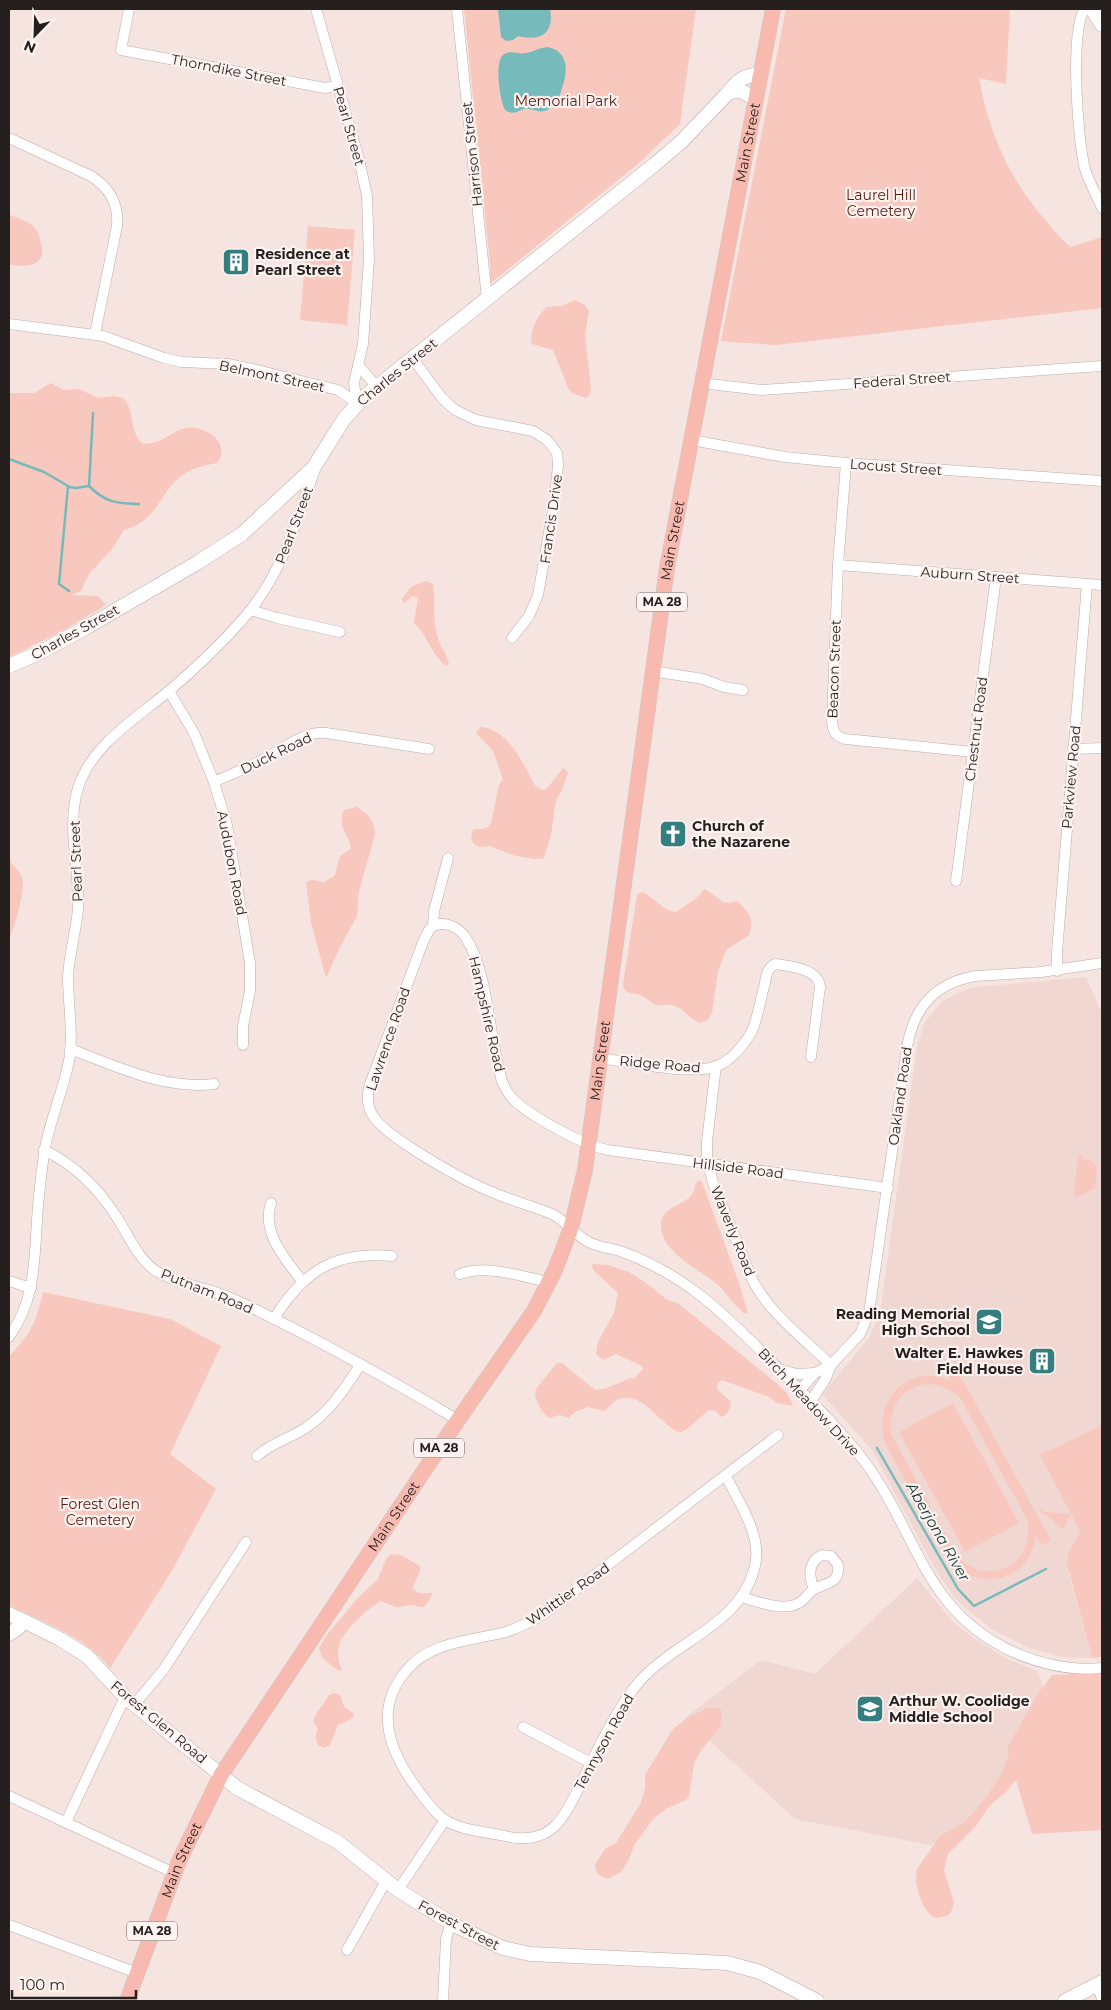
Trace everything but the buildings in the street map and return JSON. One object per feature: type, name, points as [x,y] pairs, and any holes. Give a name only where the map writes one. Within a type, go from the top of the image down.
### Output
[{"type":"main road","name":"Main Street","points":[[127,2001],[174,1873],[221,1775],[458,1420],[525,1325],[549,1282],[571,1228],[582,1186],[589,1144],[667,568],[773,9]]},
{"type":"street","name":"Thorndike Street","points":[[129,9],[121,50],[325,88],[337,86]]},
{"type":"street","name":"Pearl Street","points":[[316,9],[362,169],[367,196],[370,260],[365,326],[354,382],[357,403]]},
{"type":"street","name":"Harrison Street","points":[[457,9],[487,299]]},
{"type":"street","points":[[1085,9],[1080,19],[1076,66],[1077,99],[1085,167],[1102,208]]},
{"type":"street","points":[[1092,9],[1102,25]]},
{"type":"street","name":"Charles Street","points":[[9,666],[62,641],[235,539],[265,515],[318,463],[338,427],[357,403],[668,154],[748,75],[761,74]]},
{"type":"street","points":[[731,90],[739,90],[756,99]]},
{"type":"street","points":[[9,138],[91,176],[106,188],[114,200],[117,211],[116,226],[95,334]]},
{"type":"street","name":"Belmont Street","points":[[9,324],[95,334],[172,360],[194,364],[235,365],[338,390],[357,403]]},
{"type":"street","name":"Francis Drive","points":[[413,359],[442,398],[455,410],[476,420],[533,431],[547,440],[557,453],[556,484],[538,595],[526,622],[512,638]]},
{"type":"street","points":[[358,364],[377,386]]},
{"type":"street","name":"Federal Street","points":[[701,384],[736,389],[767,390],[1102,366]]},
{"type":"street","name":"Locust Street","points":[[690,440],[786,457],[846,463],[1102,481]]},
{"type":"street","name":"Pearl Street","points":[[9,1337],[22,1317],[31,1288],[44,1150],[70,1049],[68,977],[78,912],[74,826],[78,787],[88,767],[103,748],[218,646],[251,610],[268,585],[283,557],[318,463]]},
{"type":"street","name":"Beacon Street","points":[[846,463],[838,565],[832,722],[834,732],[841,738],[846,739],[973,752]]},
{"type":"street","name":"Auburn Street","points":[[838,565],[1102,585]]},
{"type":"street","name":"Chestnut Road","points":[[956,881],[996,577]]},
{"type":"street","name":"Parkview Road","points":[[1057,971],[1087,584]]},
{"type":"street","points":[[251,610],[340,632]]},
{"type":"street","points":[[652,671],[706,680],[724,687],[743,690]]},
{"type":"street","name":"Audubon Road","points":[[169,691],[194,733],[214,782],[227,825],[250,963],[250,990],[243,1026],[243,1045]]},
{"type":"street","name":"Duck Road","points":[[214,782],[260,761],[303,737],[316,733],[429,749]]},
{"type":"street","points":[[1073,750],[1102,748]]},
{"type":"street","name":"Lawrence Road","points":[[448,858],[434,911],[433,926],[426,934],[376,1065],[368,1095],[371,1111],[384,1127],[458,1176],[495,1194],[554,1215],[571,1228]]},
{"type":"street","name":"Hampshire Road","points":[[433,926],[443,924],[457,928],[464,935],[473,951],[484,992],[500,1076],[508,1094],[533,1114],[589,1144]]},
{"type":"street","name":"Oakland Road","points":[[800,1390],[815,1373],[831,1365],[856,1339],[868,1318],[908,1037],[914,1019],[922,1006],[937,991],[962,979],[975,976],[1057,971],[1102,963]]},
{"type":"street","name":"Ridge Road","points":[[600,1058],[686,1068],[716,1066],[733,1055],[750,1034],[755,1022],[768,970],[775,964],[809,972],[817,977],[820,988],[811,1057]]},
{"type":"street","points":[[70,1049],[168,1083],[190,1086],[214,1084]]},
{"type":"street","name":"Waverly Road","points":[[716,1066],[707,1141],[708,1164],[713,1183],[756,1287],[774,1310],[831,1365]]},
{"type":"street","name":"Hillside Road","points":[[589,1144],[608,1150],[888,1188]]},
{"type":"street","name":"Putnam Road","points":[[44,1150],[71,1165],[87,1180],[115,1214],[139,1254],[153,1269],[172,1279],[232,1298],[360,1365],[458,1420]]},
{"type":"street","points":[[271,1202],[268,1222],[274,1241],[302,1281]]},
{"type":"street","name":"Birch Meadow Drive","points":[[571,1228],[589,1242],[644,1261],[683,1282],[722,1313],[779,1369],[845,1438],[873,1473],[937,1588],[950,1606],[965,1621],[998,1645],[1038,1662],[1071,1668],[1102,1668]]},
{"type":"street","points":[[274,1319],[286,1299],[302,1281],[318,1269],[345,1259],[374,1255],[392,1256]]},
{"type":"street","points":[[460,1274],[473,1270],[488,1271],[549,1282]]},
{"type":"street","points":[[9,1281],[31,1288]]},
{"type":"street","points":[[257,1456],[269,1446],[296,1433],[315,1420],[340,1396],[360,1365]]},
{"type":"street","name":"Oakland Road","points":[[811,1401],[826,1378],[831,1365]]},
{"type":"street","name":"Oakland Road","points":[[779,1369],[797,1374],[815,1373]]},
{"type":"street","name":"Whittier Road","points":[[445,1820],[433,1809],[404,1771],[397,1760],[390,1740],[388,1725],[390,1703],[398,1683],[406,1670],[419,1658],[435,1649],[515,1629],[545,1614],[778,1435]]},
{"type":"street","name":"Tennyson Road","points":[[445,1820],[470,1830],[514,1838],[541,1836],[550,1830],[563,1816],[623,1705],[638,1683],[662,1662],[724,1617],[742,1597],[755,1569],[756,1544],[749,1522],[726,1476]]},
{"type":"street","points":[[66,1822],[130,1701],[164,1669],[246,1542]]},
{"type":"street","points":[[742,1597],[767,1604],[792,1606],[805,1599],[814,1589]]},
{"type":"street","name":"Forest Glen Road","points":[[9,1614],[82,1652],[94,1662],[130,1701],[221,1775]]},
{"type":"street","points":[[9,1634],[24,1621]]},
{"type":"street","points":[[523,1727],[591,1763]]},
{"type":"street","name":"Forest Street","points":[[221,1775],[244,1792],[297,1818],[338,1842],[392,1886],[451,1923],[492,1944],[522,1953],[692,1960],[735,1965],[767,1975],[817,2001]]},
{"type":"street","points":[[9,1796],[174,1873]]},
{"type":"street","points":[[348,1950],[392,1886],[445,1820]]},
{"type":"street","points":[[443,2001],[446,1939],[451,1923]]},
{"type":"street","points":[[9,1925],[137,1973]]},
{"type":"street","points":[[1066,2001],[1100,1983],[1102,1999]]},
{"type":"shaded area","name":"Reading Memorial High School","points":[[1086,977],[1102,1013],[1102,1425],[1041,1455],[1080,1531],[1069,1574],[1092,1658],[1063,1657],[1027,1647],[992,1629],[964,1607],[955,1598],[934,1567],[872,1450],[822,1394],[869,1338],[880,1314],[917,1046],[925,1022],[942,1002],[964,990]]},
{"type":"shaded area","name":"Arthur W. Coolidge Middle School","points":[[917,1578],[953,1622],[973,1638],[1007,1659],[1037,1671],[1048,1700],[981,1814],[931,1845],[795,1819],[685,1718],[761,1660],[815,1674]]},
{"type":"green space","name":"Memorial Park","points":[[464,9],[696,9],[680,124],[639,163],[491,283],[489,277],[491,272]]},
{"type":"green space","name":"Laurel Hill Cemetery","points":[[786,9],[1010,9],[1006,84],[979,78],[992,127],[1010,170],[1022,190],[1052,228],[1070,247],[1102,237],[1102,308],[776,345],[721,341]]},
{"type":"green space","points":[[9,214],[31,224],[37,230],[42,255],[35,263],[24,266],[9,264]]},
{"type":"green space","points":[[308,226],[355,230],[347,325],[300,320]]},
{"type":"green space","points":[[575,300],[585,305],[589,311],[585,334],[591,389],[589,396],[586,398],[572,393],[568,388],[553,350],[532,344],[531,339],[535,324],[547,307],[562,306]]},
{"type":"green space","points":[[51,383],[64,390],[79,389],[98,398],[114,396],[123,398],[130,409],[135,433],[143,444],[161,440],[182,429],[199,429],[217,439],[220,444],[221,454],[217,463],[191,470],[175,481],[152,513],[136,526],[124,530],[112,549],[89,574],[81,591],[72,595],[98,596],[106,605],[59,633],[9,657],[9,393],[34,393]]},
{"type":"green space","points":[[426,581],[433,584],[435,625],[437,636],[449,664],[446,666],[435,654],[422,632],[414,623],[418,598],[412,596],[404,603],[402,599],[411,587]]},
{"type":"green space","points":[[480,727],[496,732],[510,744],[538,788],[544,790],[549,786],[563,768],[568,772],[562,790],[556,800],[551,835],[544,858],[535,859],[516,856],[489,846],[479,847],[474,844],[471,838],[473,830],[485,828],[491,823],[499,785],[503,779],[493,751],[476,733]]},
{"type":"green space","points":[[356,807],[370,818],[374,826],[375,835],[359,891],[357,916],[326,978],[311,922],[306,882],[312,880],[324,882],[335,875],[340,856],[351,849],[342,826],[342,816],[344,810]]},
{"type":"green space","points":[[9,861],[20,874],[23,884],[22,897],[9,938]]},
{"type":"green space","points":[[705,889],[723,902],[737,901],[750,917],[751,926],[748,936],[727,949],[718,971],[712,1013],[707,1021],[700,1023],[693,1020],[679,1007],[656,1005],[642,996],[628,992],[623,987],[623,984],[637,895],[642,892],[663,907],[676,912],[694,900]]},
{"type":"green space","points":[[1079,1154],[1084,1155],[1082,1158],[1085,1161],[1088,1158],[1097,1167],[1095,1188],[1078,1197],[1073,1196]]},
{"type":"green space","points":[[698,1180],[702,1182],[739,1283],[748,1314],[740,1310],[716,1283],[681,1259],[673,1251],[662,1234],[661,1224],[665,1214],[690,1197]]},
{"type":"green space","points":[[593,1264],[608,1265],[629,1272],[666,1299],[679,1304],[775,1382],[787,1393],[793,1406],[777,1403],[769,1397],[722,1380],[718,1383],[717,1389],[730,1401],[731,1406],[726,1415],[721,1417],[716,1411],[709,1410],[680,1433],[649,1408],[633,1399],[624,1398],[615,1401],[604,1411],[588,1407],[575,1412],[569,1418],[560,1415],[549,1418],[541,1410],[535,1396],[536,1389],[557,1363],[562,1363],[595,1390],[604,1389],[631,1378],[634,1379],[643,1369],[642,1366],[616,1354],[603,1360],[596,1354],[598,1342],[614,1313],[618,1293],[593,1270]]},
{"type":"green space","name":"Forest Glen Cemetery","points":[[43,1292],[170,1319],[221,1346],[170,1454],[216,1489],[170,1574],[110,1668],[100,1657],[76,1639],[50,1624],[9,1605],[9,1357],[31,1328]]},
{"type":"green space","points":[[955,1366],[1051,1540],[1042,1545],[1036,1536],[1032,1551],[1024,1563],[1014,1572],[1002,1577],[989,1579],[976,1577],[963,1571],[951,1561],[887,1447],[883,1431],[883,1416],[888,1402],[896,1390],[907,1382],[920,1377],[935,1376],[951,1381],[946,1371]],"holes":[[[928,1384],[950,1390],[961,1399],[1027,1519],[1028,1535],[1025,1548],[1018,1559],[996,1571],[983,1571],[970,1566],[958,1557],[892,1436],[891,1417],[898,1401],[910,1390]]]},
{"type":"green space","points":[[953,1403],[1019,1523],[965,1552],[899,1432]]},
{"type":"green space","points":[[1102,1425],[1102,1657],[1092,1658],[1067,1563],[1068,1555],[1080,1531],[1040,1455]]},
{"type":"green space","points":[[1041,1509],[1045,1512],[1070,1514],[1064,1530],[1044,1513],[1040,1513]]},
{"type":"green space","points":[[392,1554],[401,1555],[420,1566],[420,1572],[413,1589],[419,1593],[433,1593],[423,1607],[411,1605],[396,1607],[381,1601],[370,1608],[353,1624],[341,1640],[338,1647],[338,1655],[342,1671],[339,1670],[322,1658],[319,1648],[326,1636],[357,1599],[378,1579],[386,1559]]},
{"type":"green space","points":[[1102,1673],[1102,1830],[1032,1834],[1016,1780],[1004,1794],[990,1805],[976,1826],[948,1854],[944,1870],[954,1903],[951,1912],[947,1916],[932,1917],[924,1907],[918,1891],[916,1881],[917,1869],[940,1836],[965,1822],[986,1798],[1001,1774],[1009,1755],[1007,1748],[1038,1694],[1052,1675]]},
{"type":"green space","points":[[334,1693],[341,1696],[344,1706],[354,1715],[351,1719],[338,1725],[330,1745],[323,1748],[318,1745],[316,1740],[318,1728],[313,1722],[329,1695]]},
{"type":"green space","points":[[708,1708],[718,1708],[722,1711],[721,1725],[700,1752],[694,1764],[689,1796],[686,1800],[666,1809],[653,1819],[635,1844],[621,1872],[607,1879],[597,1874],[595,1864],[606,1848],[616,1843],[641,1803],[645,1788],[645,1775],[673,1729],[687,1718]]},
{"type":"water","points":[[498,9],[550,9],[551,17],[548,30],[544,34],[533,38],[518,36],[513,40],[506,41],[501,37]]},
{"type":"water","points":[[548,47],[560,53],[566,69],[557,102],[551,108],[543,111],[524,109],[514,113],[506,111],[499,83],[500,59],[508,52],[523,53]]},
{"type":"waterway","points":[[69,487],[89,486],[93,413]]},
{"type":"waterway","points":[[9,459],[44,472],[68,486],[59,584],[69,591]]},
{"type":"waterway","points":[[89,486],[106,499],[139,504]]},
{"type":"waterway","name":"Aberjona River","points":[[877,1448],[958,1589],[974,1606],[1046,1569]]},
{"type":"place","name":"Residence at Pearl Street","points":[[236,262]]},
{"type":"place","name":"Church of the Nazarene","points":[[673,834]]},
{"type":"place","name":"Reading Memorial High School","points":[[989,1322]]},
{"type":"place","name":"Walter E. Hawkes Field House","points":[[1042,1361]]},
{"type":"place","name":"Arthur W. Coolidge Middle School","points":[[870,1709]]}]
